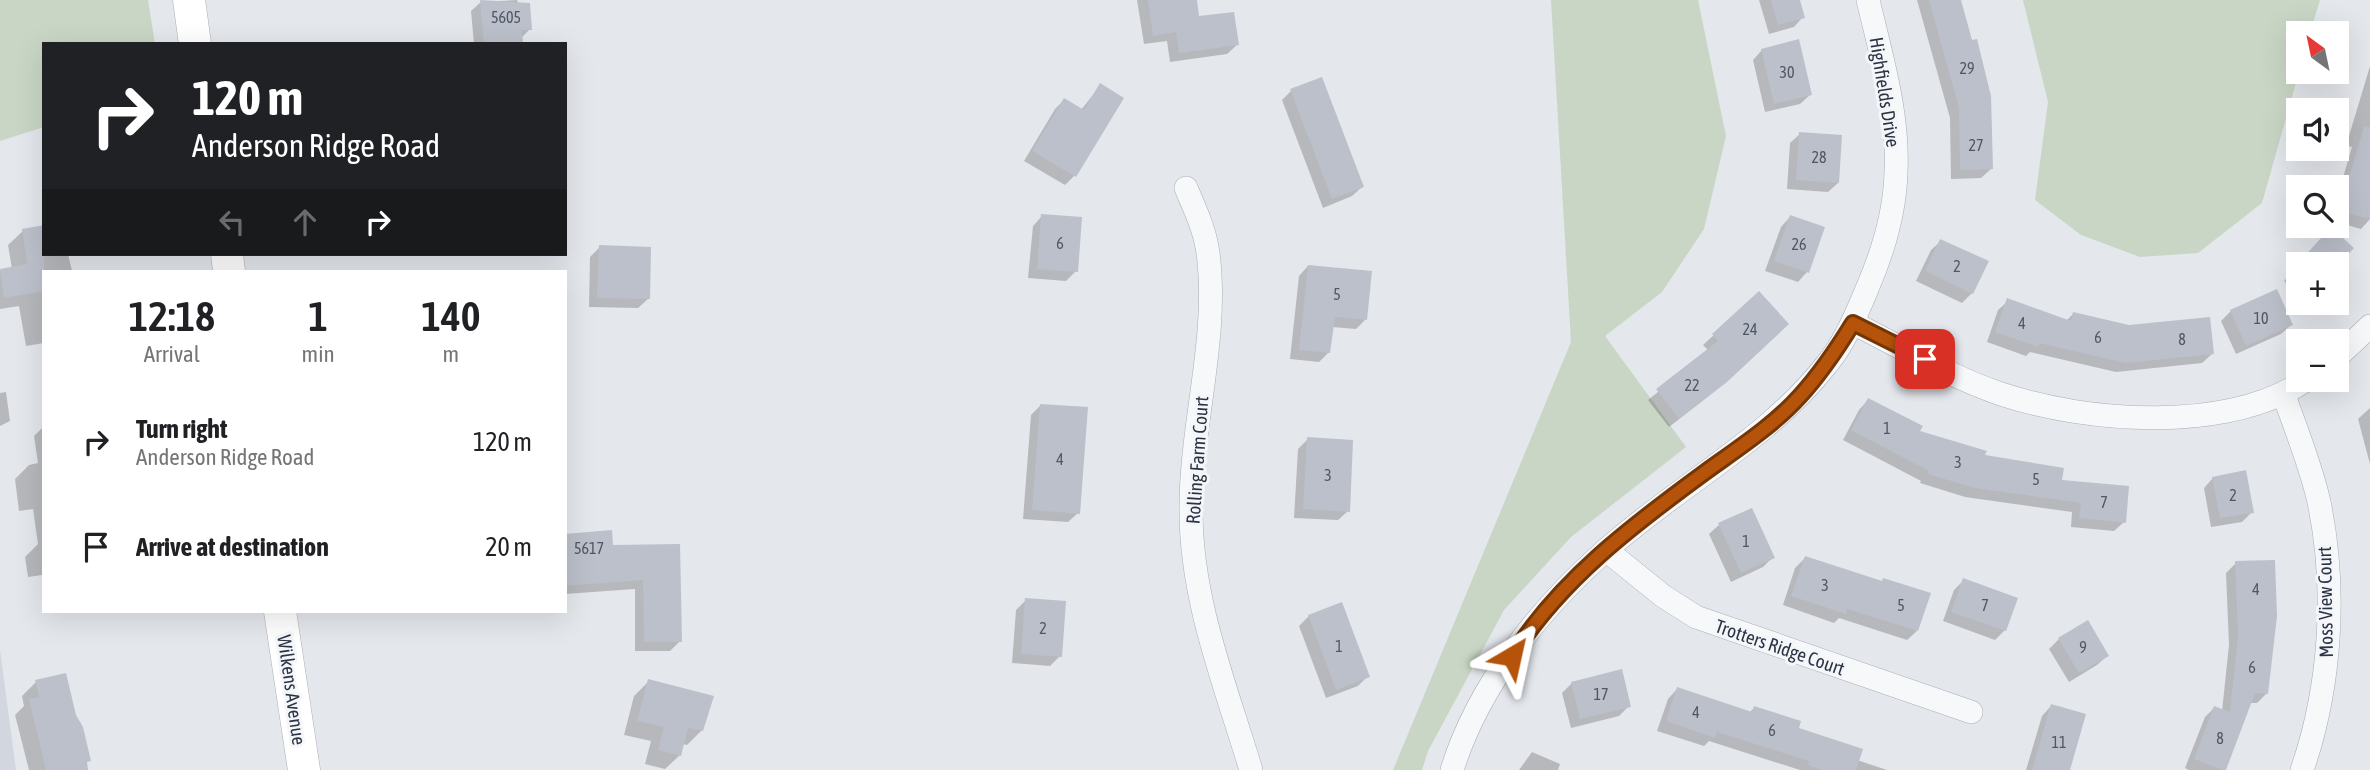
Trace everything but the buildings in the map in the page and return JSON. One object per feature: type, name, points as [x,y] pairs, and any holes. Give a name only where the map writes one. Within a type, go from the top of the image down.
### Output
[{"type":"main road","points":[[189,0],[195,42]]},
{"type":"main road","name":"Wilkens Avenue","points":[[280,613],[304,770]]},
{"type":"street","name":"Highfields Drive","points":[[1452,770],[1489,692],[1523,638],[1565,588],[1606,550],[1764,430],[1799,398],[1829,362],[1853,323],[1889,229],[1897,171],[1893,118],[1868,0]]},
{"type":"street","name":"Rolling Farm Court","points":[[1186,188],[1200,221],[1208,251],[1210,290],[1191,506],[1193,563],[1203,614],[1251,770]]},
{"type":"street","points":[[1853,323],[2001,394],[2071,410],[2128,418],[2211,413],[2288,392]]},
{"type":"street","points":[[2349,346],[2370,326]]},
{"type":"street","name":"Moss View Court","points":[[2284,395],[2318,500],[2327,560],[2329,615],[2326,668],[2313,738],[2302,770]]},
{"type":"street","name":"Trotters Ridge Court","points":[[1606,550],[1663,596],[1696,617],[1972,712]]},
{"type":"shaded area","points":[[0,650],[16,770],[0,770]]},
{"type":"green space","points":[[0,0],[148,0],[155,42],[42,42],[42,128],[0,141]]},
{"type":"green space","points":[[1551,0],[1698,0],[1726,136],[1704,229],[1662,292],[1605,336],[1686,447],[1571,537],[1504,610],[1428,751],[1422,770],[1393,770],[1571,342]]},
{"type":"green space","points":[[2023,0],[2320,0],[2314,21],[2286,21],[2286,84],[2296,84],[2292,98],[2286,98],[2286,118],[2262,203],[2198,253],[2140,257],[2081,235],[2035,200],[2048,102]]},
{"type":"route","points":[[1512,656],[1523,638],[1565,588],[1606,550],[1667,500],[1764,430],[1799,398],[1829,362],[1853,323],[1925,359]]}]
